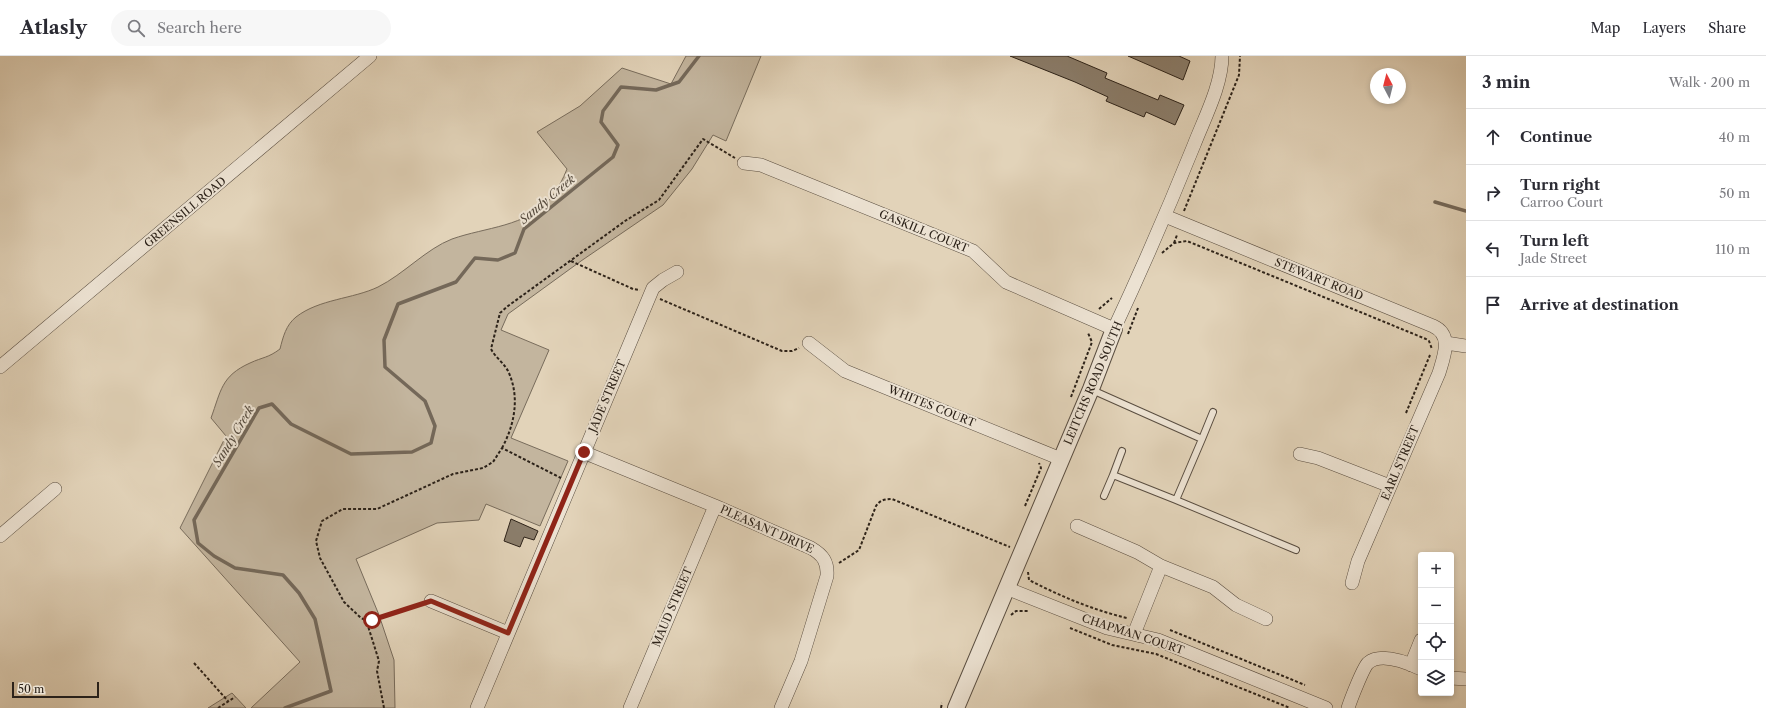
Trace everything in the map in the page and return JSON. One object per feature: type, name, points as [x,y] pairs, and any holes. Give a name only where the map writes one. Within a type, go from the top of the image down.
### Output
[{"type":"street","name":"GREENSILL ROAD","points":[[0,367],[370,56]]},
{"type":"street","name":"LEITCHS ROAD SOUTH","points":[[956,708],[1091,389],[1120,334],[1208,108],[1222,68],[1222,56]]},
{"type":"street","name":"GASKILL COURT","points":[[744,163],[761,165],[973,251],[1006,282],[1120,334]]},
{"type":"street","name":"STEWART ROAD","points":[[1165,216],[1439,328],[1443,333],[1446,343]]},
{"type":"street","name":"JADE STREET","points":[[477,708],[653,288],[677,272]]},
{"type":"street","name":"WHITES COURT","points":[[809,343],[845,371],[1061,459]]},
{"type":"street","points":[[1446,343],[1466,346]]},
{"type":"street","name":"EARL STREET","points":[[1352,583],[1358,560],[1439,372],[1446,343]]},
{"type":"street","name":"PLEASANT DRIVE","points":[[584,452],[715,506],[811,548],[824,559],[827,569]]},
{"type":"street","points":[[1300,454],[1318,458],[1390,486]]},
{"type":"street","points":[[0,536],[55,490]]},
{"type":"street","name":"MAUD STREET","points":[[630,708],[715,506]]},
{"type":"street","points":[[1077,526],[1137,552],[1161,566],[1213,587],[1236,605],[1266,619]]},
{"type":"street","points":[[1134,634],[1161,566]]},
{"type":"street","points":[[781,708],[800,661],[827,569]]},
{"type":"street","name":"CHAPMAN COURT","points":[[1006,588],[1107,628],[1158,640],[1326,708]]},
{"type":"street","points":[[431,601],[508,633]]},
{"type":"street","points":[[1348,708],[1367,664],[1374,660],[1384,659],[1416,667],[1418,656]]},
{"type":"street","points":[[1454,678],[1466,679]]},
{"type":"lane","points":[[1091,389],[1202,438]]},
{"type":"lane","points":[[1176,500],[1213,412]]},
{"type":"lane","points":[[1104,496],[1122,451]]},
{"type":"lane","points":[[1113,475],[1296,550]]},
{"type":"path","points":[[1161,254],[1174,243],[1182,222],[1183,212],[1238,75],[1240,56]]},
{"type":"path","points":[[431,601],[369,622],[361,618],[344,602],[320,558],[316,541],[322,521],[343,509],[377,509],[453,474],[483,468],[493,462],[510,433],[514,414],[515,398],[508,370],[491,349],[500,313],[625,221],[659,200],[702,139],[744,163]]},
{"type":"path","points":[[1174,243],[1187,241],[1429,341],[1432,351],[1406,413]]},
{"type":"path","points":[[572,261],[633,289],[643,290]]},
{"type":"path","points":[[656,297],[782,351],[792,351],[809,343]]},
{"type":"path","points":[[1098,310],[1112,298]]},
{"type":"path","points":[[1120,334],[1141,303]]},
{"type":"path","points":[[1070,401],[1092,342],[1088,333]]},
{"type":"path","points":[[502,448],[571,483]]},
{"type":"path","points":[[827,569],[859,550],[876,506],[879,502],[886,499],[892,499],[1022,552]]},
{"type":"path","points":[[1028,571],[1029,580]]},
{"type":"path","points":[[1016,611],[1028,610],[1033,612]]},
{"type":"path","points":[[369,622],[368,626],[379,661],[377,671],[384,708]]},
{"type":"path","points":[[1065,626],[1112,645],[1156,654],[1290,708]]},
{"type":"path","points":[[194,664],[228,701]]},
{"type":"path","points":[[218,708],[235,697]]},
{"type":"shaded area","points":[[686,56],[761,56],[726,141],[713,135],[692,169],[663,205],[581,261],[508,314],[501,330],[549,350],[511,438],[568,461],[540,526],[486,504],[479,520],[437,523],[356,559],[379,615],[394,660],[395,708],[251,708],[300,662],[180,528],[226,436],[211,418],[223,385],[233,373],[240,368],[269,356],[280,349],[287,327],[296,317],[305,311],[315,306],[378,287],[388,282],[442,243],[465,235],[518,221],[541,208],[554,195],[567,169],[537,132],[580,106],[622,68],[671,84]]},
{"type":"shaded area","points":[[232,693],[246,708],[208,708]]},
{"type":"building","points":[[1010,56],[1067,56],[1107,73],[1105,78],[1158,100],[1160,95],[1184,105],[1175,125],[1146,112],[1144,117],[1106,101],[1108,97]]},
{"type":"building","points":[[1128,56],[1179,56],[1190,61],[1183,80]]},
{"type":"building","points":[[511,519],[538,531],[534,540],[524,537],[520,547],[504,541]]},
{"type":"waterway","name":"Sandy Creek","points":[[285,708],[331,691],[315,619],[299,593],[283,575],[235,568],[214,556],[198,543],[194,520],[259,408],[272,404],[291,424],[351,454],[412,452],[431,443],[435,426],[425,401],[385,367],[384,340],[398,304],[456,282],[475,258],[498,260],[515,253],[524,229],[613,157],[618,145],[601,122],[603,111],[621,87],[656,90],[679,82],[699,56]]},
{"type":"waterway","points":[[1435,202],[1466,211]]},
{"type":"route","points":[[372,620],[431,601],[508,633],[584,452]]}]
